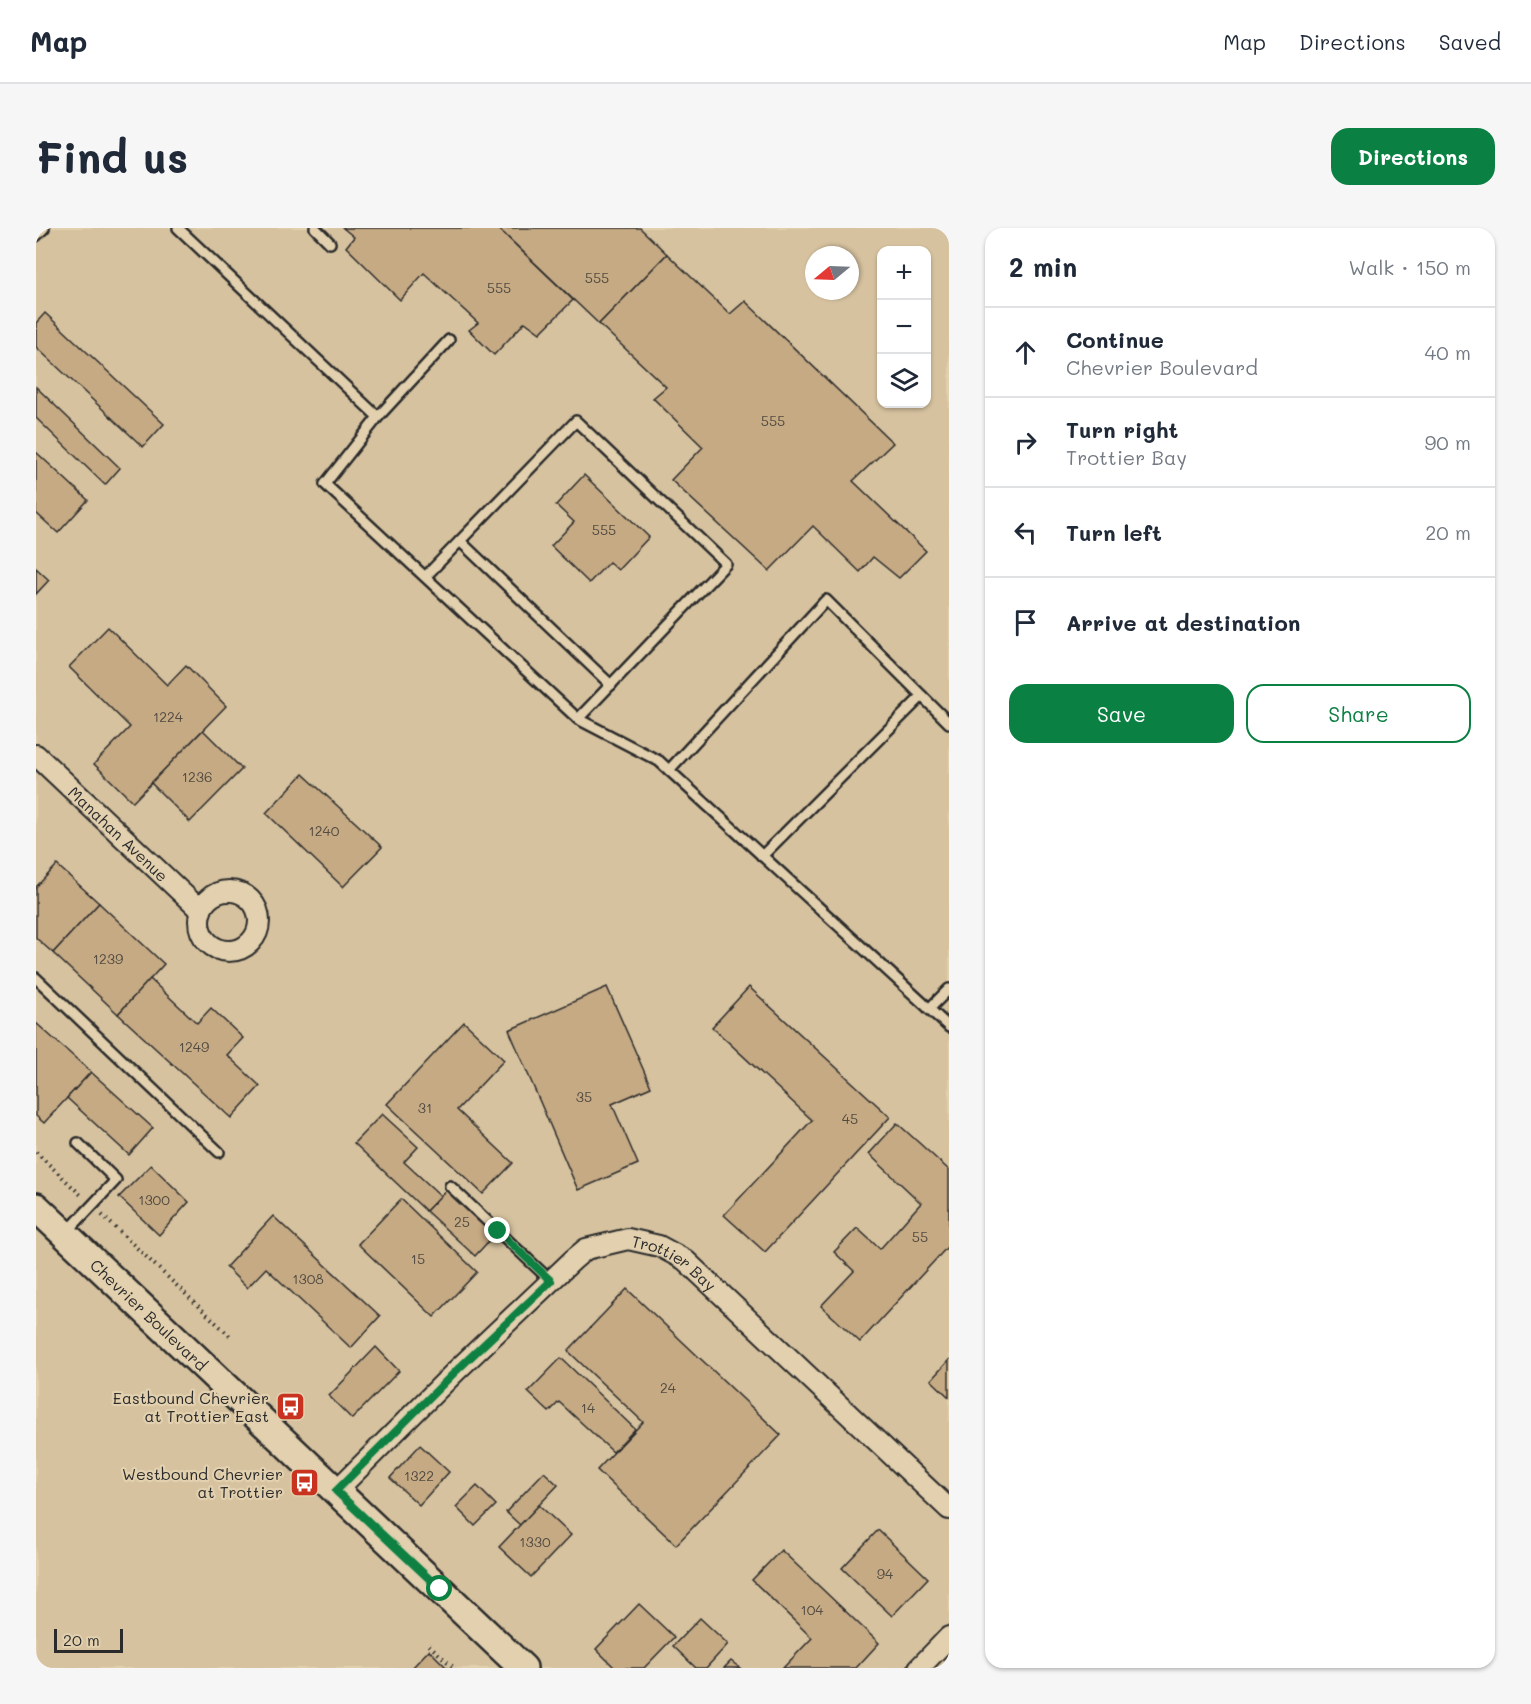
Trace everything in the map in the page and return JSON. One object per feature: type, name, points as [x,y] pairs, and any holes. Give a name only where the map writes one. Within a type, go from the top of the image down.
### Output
[{"type":"street","name":"Manahan Avenue","points":[[36,755],[201,911]]},
{"type":"street","name":"Chevrier Boulevard","points":[[36,1206],[524,1668]]},
{"type":"street","name":"Trottier Bay","points":[[336,1491],[457,1370],[586,1249],[628,1239],[659,1245],[685,1260],[949,1509]]},
{"type":"street","points":[[919,1668],[949,1637]]},
{"type":"lane","points":[[36,236],[44,228]]},
{"type":"lane","points":[[178,228],[378,417]]},
{"type":"lane","points":[[315,228],[330,243]]},
{"type":"lane","points":[[449,340],[378,417],[325,484],[578,719],[659,761],[949,1027]]},
{"type":"lane","points":[[425,577],[576,422],[726,564],[578,719]]},
{"type":"lane","points":[[460,541],[611,685]]},
{"type":"lane","points":[[669,770],[826,600],[949,723]]},
{"type":"lane","points":[[762,856],[922,696]]},
{"type":"lane","points":[[36,978],[219,1152]]},
{"type":"lane","points":[[929,1009],[949,989]]},
{"type":"lane","points":[[65,1234],[116,1180],[78,1143]]},
{"type":"lane","points":[[450,1186],[551,1281]]},
{"type":"path","points":[[36,1152],[230,1336]]},
{"type":"path","points":[[429,1645],[454,1668]]},
{"type":"shaded area","points":[[36,228],[949,228],[949,1668],[36,1668]]},
{"type":"building","points":[[343,228],[498,228],[573,300],[540,333],[525,322],[494,355],[469,330],[478,323],[424,273],[400,300],[346,247],[354,237]]},
{"type":"building","points":[[498,228],[640,228],[667,254],[599,324]]},
{"type":"building","points":[[667,254],[730,314],[745,301],[893,443],[853,481],[926,551],[899,578],[873,557],[860,572],[813,526],[769,571],[671,480],[703,447],[653,398],[666,387],[599,324]]},
{"type":"building","points":[[45,313],[164,424],[143,447],[36,347],[36,323]]},
{"type":"building","points":[[36,387],[120,468],[105,485],[36,418]]},
{"type":"building","points":[[36,452],[88,500],[58,533],[36,513]]},
{"type":"building","points":[[584,475],[649,537],[618,570],[609,562],[589,583],[551,546],[574,522],[556,505]]},
{"type":"building","points":[[36,568],[49,580],[36,594]]},
{"type":"building","points":[[108,627],[167,685],[186,665],[226,706],[133,802],[94,764],[130,727],[69,667]]},
{"type":"building","points":[[203,730],[242,769],[190,822],[151,783]]},
{"type":"building","points":[[303,774],[382,847],[343,887],[266,813]]},
{"type":"building","points":[[57,865],[99,903],[53,953],[36,938],[36,887]]},
{"type":"building","points":[[99,903],[164,964],[118,1014],[53,953]]},
{"type":"building","points":[[150,979],[197,1023],[211,1008],[243,1038],[227,1055],[260,1086],[231,1118],[118,1014]]},
{"type":"building","points":[[607,987],[651,1087],[612,1104],[638,1164],[578,1190],[509,1030]]},
{"type":"building","points":[[749,987],[890,1117],[765,1252],[724,1215],[812,1120],[712,1027]]},
{"type":"building","points":[[464,1022],[504,1060],[457,1110],[513,1163],[483,1194],[387,1104]]},
{"type":"building","points":[[36,1023],[91,1072],[44,1123],[36,1116]]},
{"type":"building","points":[[91,1072],[153,1128],[129,1155],[67,1098]]},
{"type":"building","points":[[382,1114],[418,1147],[404,1162],[441,1196],[426,1211],[354,1143]]},
{"type":"building","points":[[897,1123],[949,1170],[949,1245],[860,1342],[821,1306],[854,1271],[834,1252],[857,1228],[880,1249],[921,1203],[869,1154]]},
{"type":"building","points":[[151,1165],[189,1202],[159,1235],[119,1197]]},
{"type":"building","points":[[450,1186],[498,1231],[475,1256],[426,1211]]},
{"type":"building","points":[[401,1199],[477,1272],[434,1317],[358,1244]]},
{"type":"building","points":[[273,1216],[380,1316],[351,1348],[266,1268],[247,1288],[226,1267]]},
{"type":"building","points":[[627,1289],[781,1435],[676,1545],[597,1470],[643,1422],[568,1351]]},
{"type":"building","points":[[376,1347],[399,1371],[352,1419],[329,1396]]},
{"type":"building","points":[[561,1358],[635,1429],[613,1452],[559,1402],[549,1412],[528,1392]]},
{"type":"building","points":[[949,1360],[949,1397],[931,1380]]},
{"type":"building","points":[[420,1445],[449,1472],[419,1505],[390,1478]]},
{"type":"building","points":[[544,1472],[558,1485],[520,1525],[506,1512]]},
{"type":"building","points":[[477,1486],[496,1505],[475,1526],[456,1507]]},
{"type":"building","points":[[539,1505],[571,1535],[531,1577],[499,1547]]},
{"type":"building","points":[[878,1530],[928,1578],[892,1616],[842,1568]]},
{"type":"building","points":[[781,1550],[879,1643],[856,1668],[783,1668],[812,1638],[752,1580]]},
{"type":"building","points":[[639,1604],[674,1637],[644,1668],[615,1668],[596,1649]]},
{"type":"building","points":[[700,1618],[728,1644],[706,1668],[696,1668],[673,1646]]},
{"type":"building","points":[[429,1650],[447,1668],[412,1668]]},
{"type":"building","points":[[731,1661],[740,1668],[724,1668]]},
{"type":"place","name":"Eastbound Chevrier at Trottier East","points":[[290,1406]]},
{"type":"place","name":"Westbound Chevrier at Trottier","points":[[304,1482]]},
{"type":"route","points":[[440,1589],[336,1491],[457,1370],[551,1281],[498,1231]]}]
